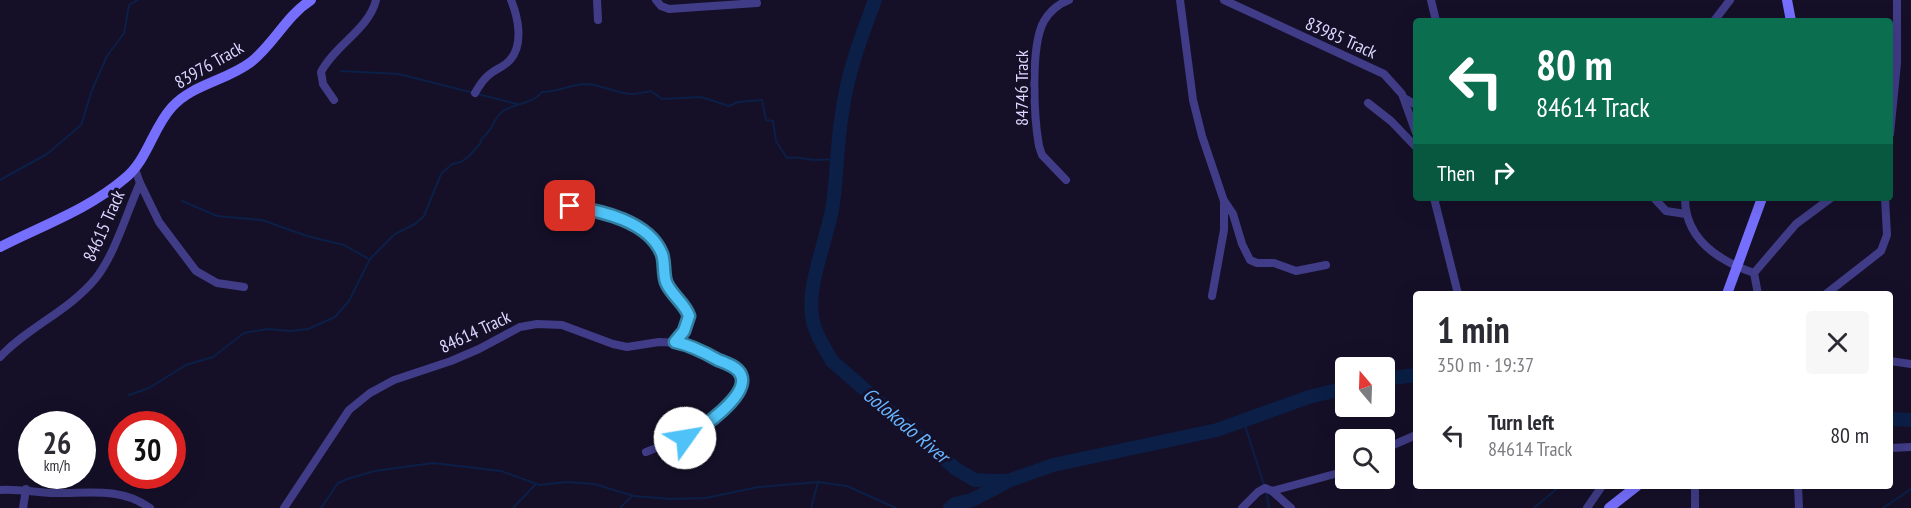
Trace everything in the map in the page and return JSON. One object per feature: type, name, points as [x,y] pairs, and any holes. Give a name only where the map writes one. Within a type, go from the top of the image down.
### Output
[{"type":"street","name":"83976 Track","points":[[135,169],[171,108],[183,97],[253,61],[292,15],[311,0]]},
{"type":"street","points":[[334,99],[323,84],[321,72],[336,49],[370,14],[376,0]]},
{"type":"street","points":[[475,93],[488,75],[510,61],[516,50],[518,22],[511,0]]},
{"type":"street","points":[[597,0],[598,20]]},
{"type":"street","points":[[656,0],[661,6],[669,9],[757,3]]},
{"type":"street","name":"84746 Track","points":[[1066,180],[1048,163],[1039,146],[1036,132],[1035,68],[1037,42],[1044,20],[1060,3],[1068,0]]},
{"type":"street","points":[[1180,0],[1193,100],[1202,136],[1224,201],[1233,214],[1242,244],[1251,260],[1257,263],[1274,263],[1296,271],[1326,265]]},
{"type":"street","name":"83985 Track","points":[[1224,0],[1384,74],[1400,90],[1413,124]]},
{"type":"street","points":[[1431,0],[1435,18]]},
{"type":"street","points":[[1716,18],[1730,0]]},
{"type":"street","points":[[1787,0],[1790,18]]},
{"type":"street","points":[[1893,104],[1897,63],[1898,0]]},
{"type":"street","points":[[1404,99],[1413,104]]},
{"type":"street","points":[[1368,103],[1391,121],[1413,144]]},
{"type":"street","name":"84615 Track","points":[[0,357],[24,335],[68,304],[98,276],[109,258],[140,183],[135,169]]},
{"type":"street","points":[[0,247],[101,196],[135,169]]},
{"type":"street","points":[[140,183],[159,222],[196,271],[217,283],[244,287]]},
{"type":"street","points":[[1212,297],[1224,230],[1224,201]]},
{"type":"street","points":[[1435,201],[1457,291]]},
{"type":"street","points":[[1657,201],[1666,211],[1686,214]]},
{"type":"street","points":[[1685,201],[1686,214],[1695,234],[1707,248],[1737,267],[1754,273]]},
{"type":"street","points":[[1728,291],[1761,201]]},
{"type":"street","points":[[1754,273],[1787,233],[1827,201]]},
{"type":"street","points":[[1830,291],[1881,251],[1887,235],[1885,201]]},
{"type":"street","points":[[570,206],[600,211],[618,218],[635,226],[658,245],[663,258],[666,281],[689,316],[684,331],[675,342]]},
{"type":"street","points":[[1754,273],[1757,291]]},
{"type":"street","name":"84614 Track","points":[[284,508],[292,504],[316,457],[349,410],[370,393],[394,380],[479,349],[513,329],[537,324],[562,325],[627,347],[675,342],[695,348],[733,367],[741,375],[742,388],[739,394],[720,414],[685,438],[646,452]]},
{"type":"street","points":[[1893,361],[1911,364]]},
{"type":"street","points":[[1395,444],[1413,436]]},
{"type":"street","points":[[1893,448],[1911,447]]},
{"type":"street","points":[[1272,491],[1335,474]]},
{"type":"street","points":[[23,508],[26,489]]},
{"type":"street","points":[[0,490],[26,489],[50,493],[109,492],[141,501],[150,508]]},
{"type":"street","points":[[1242,508],[1258,492],[1265,489],[1272,491],[1291,508]]},
{"type":"street","points":[[1587,508],[1600,489]]},
{"type":"street","points":[[1610,508],[1633,489]]},
{"type":"street","points":[[1695,489],[1695,508]]},
{"type":"street","points":[[1798,489],[1799,508]]},
{"type":"waterway","points":[[0,180],[47,154],[81,125],[92,90],[107,56],[124,33],[129,5],[138,0]]},
{"type":"waterway","name":"Golokodo River","points":[[875,0],[855,56],[844,99],[833,204],[812,290],[813,322],[832,361],[956,469],[975,480],[1008,481],[1053,465],[1217,430],[1309,397],[1335,391]]},
{"type":"waterway","points":[[341,71],[399,74],[517,104]]},
{"type":"waterway","points":[[129,395],[149,388],[186,365],[213,357],[244,333],[268,329],[290,331],[308,329],[335,317],[349,301],[370,259],[395,234],[415,224],[424,216],[441,174],[452,164],[461,162],[469,156],[503,111],[534,99],[542,92],[587,84],[628,94],[651,91],[662,99],[701,97],[729,106],[738,102],[762,100],[766,120],[773,121],[776,141],[787,158],[837,161]]},
{"type":"waterway","points":[[182,201],[217,216],[262,220],[307,236],[344,245],[369,259]]},
{"type":"waterway","name":"Golokodo River","points":[[1395,378],[1413,375]]},
{"type":"waterway","points":[[1243,419],[1264,485]]},
{"type":"waterway","name":"Golokodo River","points":[[1893,419],[1911,420]]},
{"type":"waterway","points":[[321,508],[338,483],[347,479],[375,471],[433,463],[501,471],[540,485],[566,482],[594,484],[634,496],[671,499],[706,498],[758,487],[818,482],[847,486],[896,508]]},
{"type":"waterway","points":[[811,508],[818,482]]},
{"type":"waterway","points":[[950,508],[955,504],[972,500],[1005,483]]},
{"type":"waterway","points":[[513,508],[536,484]]},
{"type":"waterway","points":[[1534,508],[1556,489]]},
{"type":"waterway","points":[[1883,508],[1911,489]]},
{"type":"waterway","points":[[1266,490],[1269,508]]},
{"type":"waterway","points":[[620,508],[632,496]]},
{"type":"route","points":[[570,206],[600,211],[618,218],[635,226],[658,245],[663,258],[668,287],[689,316],[684,331],[675,342],[695,348],[733,367],[741,375],[742,388],[739,394],[720,414],[685,438]]}]
